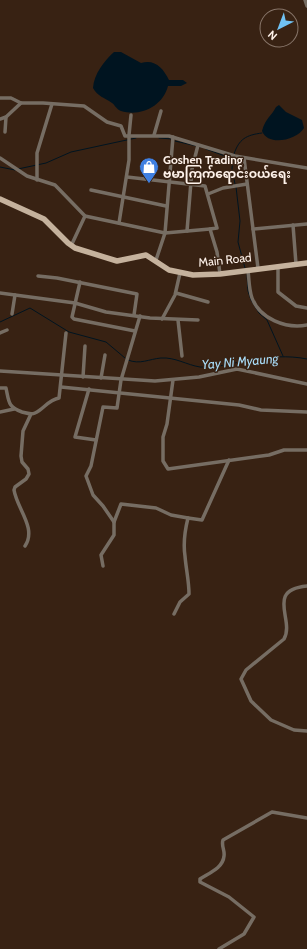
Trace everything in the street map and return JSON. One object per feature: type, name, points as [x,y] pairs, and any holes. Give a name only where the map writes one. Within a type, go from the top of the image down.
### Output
[{"type":"main road","name":"Main Road","points":[[0,199],[44,219],[71,246],[117,261],[126,261],[141,255],[156,260],[169,270],[180,273],[220,274],[307,263]]},
{"type":"street","points":[[305,0],[307,6]]},
{"type":"street","points":[[0,98],[11,98],[21,103],[32,102],[84,106],[106,122],[121,126],[125,136],[129,138],[154,135],[234,156],[307,168]]},
{"type":"street","points":[[0,118],[6,117],[21,103]]},
{"type":"street","points":[[37,180],[37,153],[52,104]]},
{"type":"street","points":[[154,135],[161,111]]},
{"type":"street","points":[[119,223],[127,177],[131,115]]},
{"type":"street","points":[[5,132],[6,117]]},
{"type":"street","points":[[156,260],[164,233],[173,139]]},
{"type":"street","points":[[187,231],[192,165],[198,147]]},
{"type":"street","points":[[0,158],[37,180],[54,185],[85,216],[164,233],[216,228],[205,186],[127,177]]},
{"type":"street","points":[[244,158],[258,268]]},
{"type":"street","points":[[208,194],[247,184]]},
{"type":"street","points":[[91,190],[166,206]]},
{"type":"street","points":[[71,246],[85,216]]},
{"type":"street","points":[[253,229],[307,224]]},
{"type":"street","points":[[293,225],[296,264]]},
{"type":"street","points":[[210,229],[217,252],[220,274]]},
{"type":"street","points":[[278,266],[278,292],[296,306],[307,308]]},
{"type":"street","points":[[248,270],[250,292],[259,312],[281,323],[296,326],[307,325]]},
{"type":"street","points":[[162,319],[176,293],[180,273]]},
{"type":"street","points":[[38,276],[80,282],[137,294],[134,315]]},
{"type":"street","points":[[80,282],[72,317],[77,321],[134,332]]},
{"type":"street","points":[[0,293],[75,303],[106,312],[162,319],[198,320]]},
{"type":"street","points":[[176,293],[208,302]]},
{"type":"street","points":[[12,314],[15,295]]},
{"type":"street","points":[[114,522],[103,506],[92,495],[86,476],[91,466],[103,406],[117,408],[126,358],[140,316]]},
{"type":"street","points":[[178,320],[182,356]]},
{"type":"street","points":[[0,333],[7,330]]},
{"type":"street","points":[[25,546],[30,538],[30,530],[15,496],[14,488],[26,479],[29,474],[28,469],[22,462],[21,456],[23,430],[31,414],[51,400],[59,398],[66,334]]},
{"type":"street","points":[[83,377],[85,346]]},
{"type":"street","points":[[101,378],[105,355]]},
{"type":"street","points":[[0,371],[155,381],[199,377],[237,369],[307,384]]},
{"type":"street","points":[[173,380],[167,424],[162,436],[162,454],[166,467],[191,467],[268,455],[284,450],[307,450]]},
{"type":"street","points":[[61,387],[120,391],[171,399],[239,405],[261,410],[307,412]]},
{"type":"street","points":[[0,388],[6,388],[9,403],[14,409]]},
{"type":"street","points":[[89,389],[75,437],[96,440]]},
{"type":"street","points":[[0,412],[14,409],[31,414]]},
{"type":"street","points":[[103,566],[101,555],[114,535],[114,522],[120,504],[156,508],[171,515],[202,520],[229,460]]},
{"type":"street","points":[[174,614],[180,602],[189,594],[189,583],[184,555],[185,532],[188,518]]},
{"type":"street","points":[[307,586],[294,587],[287,593],[284,610],[286,634],[284,639],[246,670],[241,678],[251,701],[271,720],[294,730],[307,731]]},
{"type":"street","points":[[219,949],[244,934],[254,918],[228,897],[200,882],[200,879],[217,868],[222,861],[224,853],[223,840],[272,812],[307,818]]},
{"type":"water","points":[[114,52],[121,52],[141,63],[154,63],[161,68],[169,80],[183,80],[187,83],[181,86],[168,86],[161,99],[156,104],[143,111],[121,111],[99,95],[93,88],[95,78],[100,68]]},
{"type":"water","points":[[279,105],[286,112],[302,120],[304,128],[295,136],[283,140],[270,139],[265,136],[262,131],[267,120]]},
{"type":"waterway","points":[[234,154],[241,141],[252,135],[262,133]]},
{"type":"waterway","points":[[18,169],[46,163],[71,152],[136,138]]},
{"type":"waterway","points":[[159,138],[172,139]]},
{"type":"waterway","points":[[175,141],[201,147]]},
{"type":"waterway","points":[[206,149],[233,159]]},
{"type":"waterway","points":[[233,157],[232,169],[235,184]]},
{"type":"waterway","points":[[0,167],[15,170]]},
{"type":"waterway","points":[[236,187],[240,221],[238,242],[245,268]]},
{"type":"waterway","points":[[247,275],[248,291],[251,300],[259,313],[267,320],[283,356]]},
{"type":"waterway","name":"Yay Ni Myaung","points":[[0,322],[30,308],[69,332],[106,342],[125,358]]},
{"type":"waterway","name":"Yay Ni Myaung","points":[[128,360],[141,362],[166,358],[195,366],[206,367],[271,357],[293,357],[307,359]]},
{"type":"place","name":"Goshen Trading ဗမာကြက်ရောင်းဝယ်ရေး","points":[[149,184]]}]
